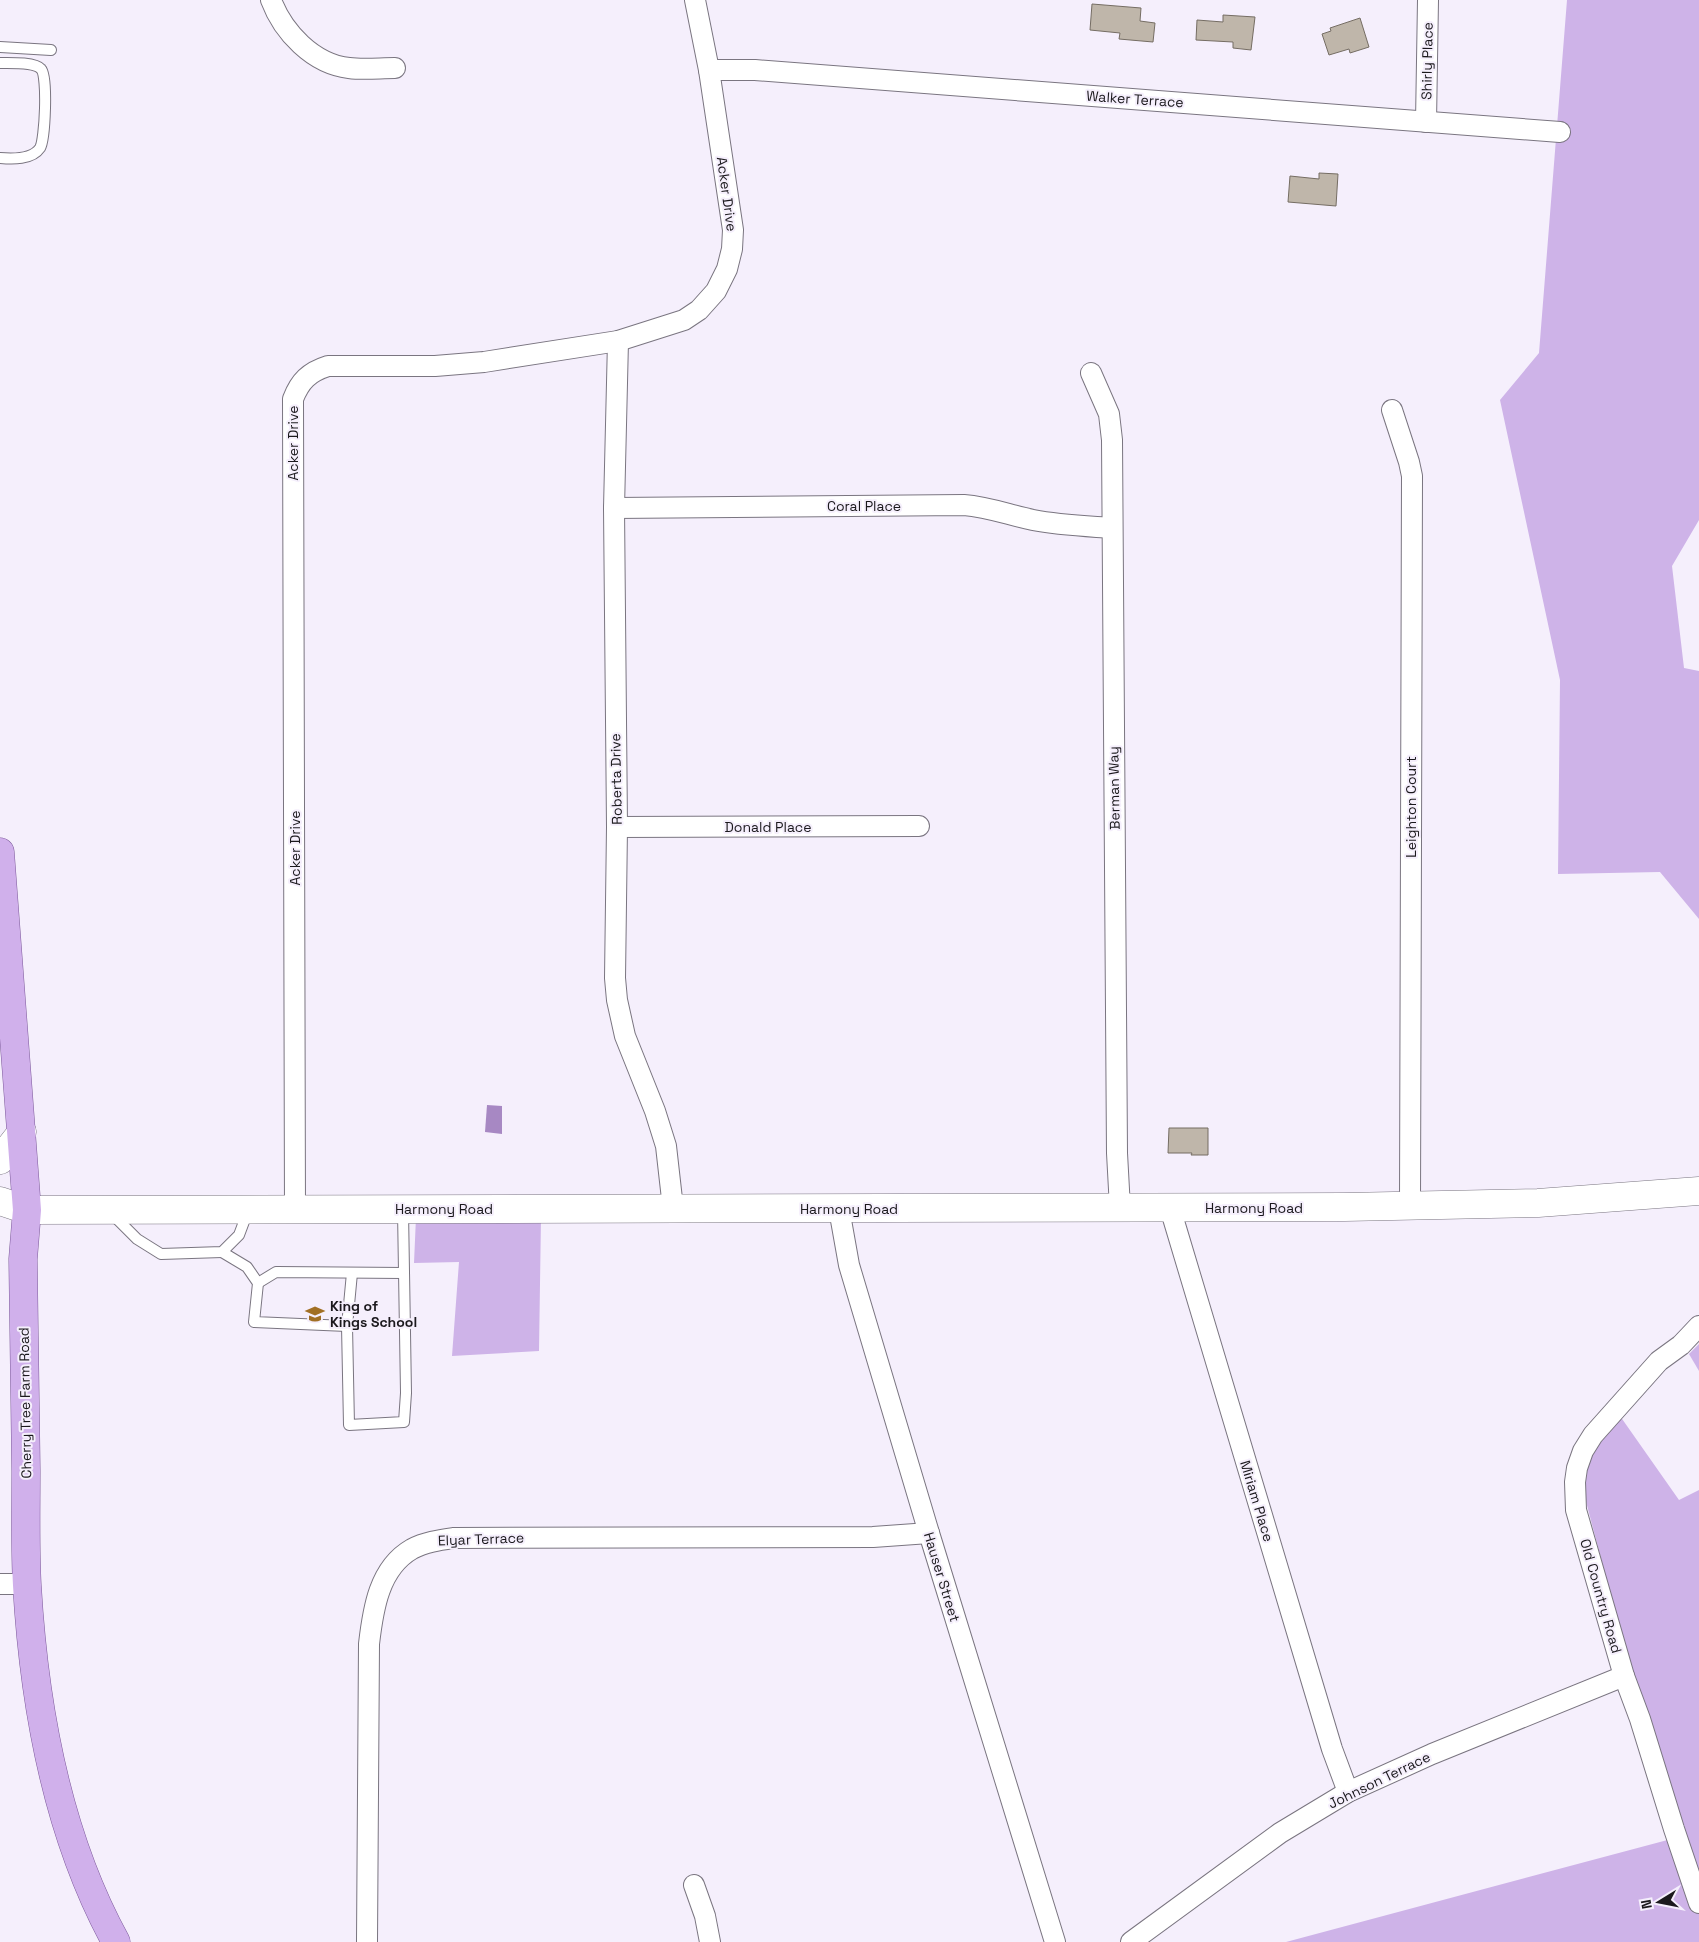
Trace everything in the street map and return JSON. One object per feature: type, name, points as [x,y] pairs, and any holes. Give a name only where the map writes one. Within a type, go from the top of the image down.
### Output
[{"type":"main road","name":"Cherry Tree Farm Road","points":[[0,852],[27,1210],[23,1259],[27,1584],[34,1665],[48,1753],[76,1851],[92,1892],[116,1942]]},
{"type":"street","points":[[271,0],[286,28],[298,42],[327,62],[348,68],[396,68]]},
{"type":"street","name":"Acker Drive","points":[[295,1210],[293,399],[298,386],[306,376],[328,366],[435,366],[484,362],[618,341],[684,320],[699,310],[710,298],[727,270],[732,249],[733,230],[709,70],[695,0]]},
{"type":"street","name":"Shirly Place","points":[[1426,122],[1428,0]]},
{"type":"street","name":"Walker Terrace","points":[[709,70],[755,70],[1560,132]]},
{"type":"street","name":"Roberta Drive","points":[[618,341],[614,508],[617,827],[615,978],[617,1000],[625,1036],[655,1111],[666,1146],[673,1208]]},
{"type":"street","name":"Berman Way","points":[[1091,373],[1108,414],[1111,427],[1117,1134],[1120,1208]]},
{"type":"street","name":"Leighton Court","points":[[1392,410],[1410,462],[1412,476],[1410,1206]]},
{"type":"street","name":"Coral Place","points":[[614,508],[964,505],[995,509],[1031,520],[1055,524],[1112,528]]},
{"type":"street","name":"Donald Place","points":[[617,827],[919,826]]},
{"type":"street","points":[[0,1160],[22,1132]]},
{"type":"street","name":"Harmony Road","points":[[0,1201],[27,1210],[1170,1208],[1538,1203],[1699,1191]]},
{"type":"street","name":"Miriam Place","points":[[1170,1208],[1332,1749],[1348,1792]]},
{"type":"street","name":"Hauser Street","points":[[839,1209],[849,1265],[928,1533],[1055,1942]]},
{"type":"street","name":"Old Country Road","points":[[1699,1326],[1680,1345],[1659,1361],[1593,1435],[1577,1468],[1575,1482],[1576,1510],[1624,1676],[1640,1719],[1699,1903]]},
{"type":"street","name":"Elyar Terrace","points":[[367,1942],[368,1654],[371,1623],[377,1597],[388,1572],[398,1560],[413,1549],[432,1541],[454,1538],[873,1537],[928,1533]]},
{"type":"street","points":[[0,1584],[27,1584]]},
{"type":"street","name":"Johnson Terrace","points":[[1131,1942],[1280,1833],[1348,1792],[1432,1754],[1624,1676]]},
{"type":"street","points":[[694,1885],[705,1916],[710,1942]]},
{"type":"lane","points":[[0,47],[52,50]]},
{"type":"lane","points":[[0,63],[34,65],[40,68],[43,73],[45,84],[40,149],[22,158],[0,158]]},
{"type":"lane","points":[[107,1209],[137,1238],[161,1254],[222,1252],[247,1267],[258,1284],[254,1322],[347,1326]]},
{"type":"lane","points":[[352,1273],[347,1326],[349,1425],[404,1422],[406,1393],[403,1209]]},
{"type":"lane","points":[[222,1252],[239,1235],[249,1210]]},
{"type":"lane","points":[[258,1284],[276,1272],[404,1273]]},
{"type":"shaded area","points":[[1567,0],[1699,0],[1699,520],[1672,566],[1684,668],[1699,671],[1699,919],[1660,872],[1558,874],[1560,680],[1500,400],[1539,353]]},
{"type":"shaded area","points":[[487,1105],[502,1106],[502,1134],[485,1132]]},
{"type":"shaded area","points":[[416,1217],[541,1217],[539,1351],[452,1356],[459,1262],[414,1263]]},
{"type":"shaded area","points":[[1699,1344],[1699,1371],[1689,1354]]},
{"type":"shaded area","points":[[1613,1406],[1679,1500],[1699,1490],[1699,1942],[1286,1942],[1675,1838],[1575,1460]]},
{"type":"building","points":[[1092,4],[1141,8],[1140,21],[1155,23],[1153,42],[1119,39],[1120,33],[1090,30]]},
{"type":"building","points":[[1223,15],[1255,17],[1251,50],[1233,48],[1233,42],[1196,40],[1197,20],[1223,22]]},
{"type":"building","points":[[1360,18],[1369,47],[1350,53],[1349,49],[1329,55],[1322,34],[1331,31],[1330,28]]},
{"type":"building","points":[[1319,173],[1338,174],[1336,206],[1288,202],[1290,176],[1319,179]]},
{"type":"building","points":[[1169,1128],[1208,1128],[1208,1155],[1168,1153]]},
{"type":"place","name":"King of Kings School","points":[[315,1314]]}]
